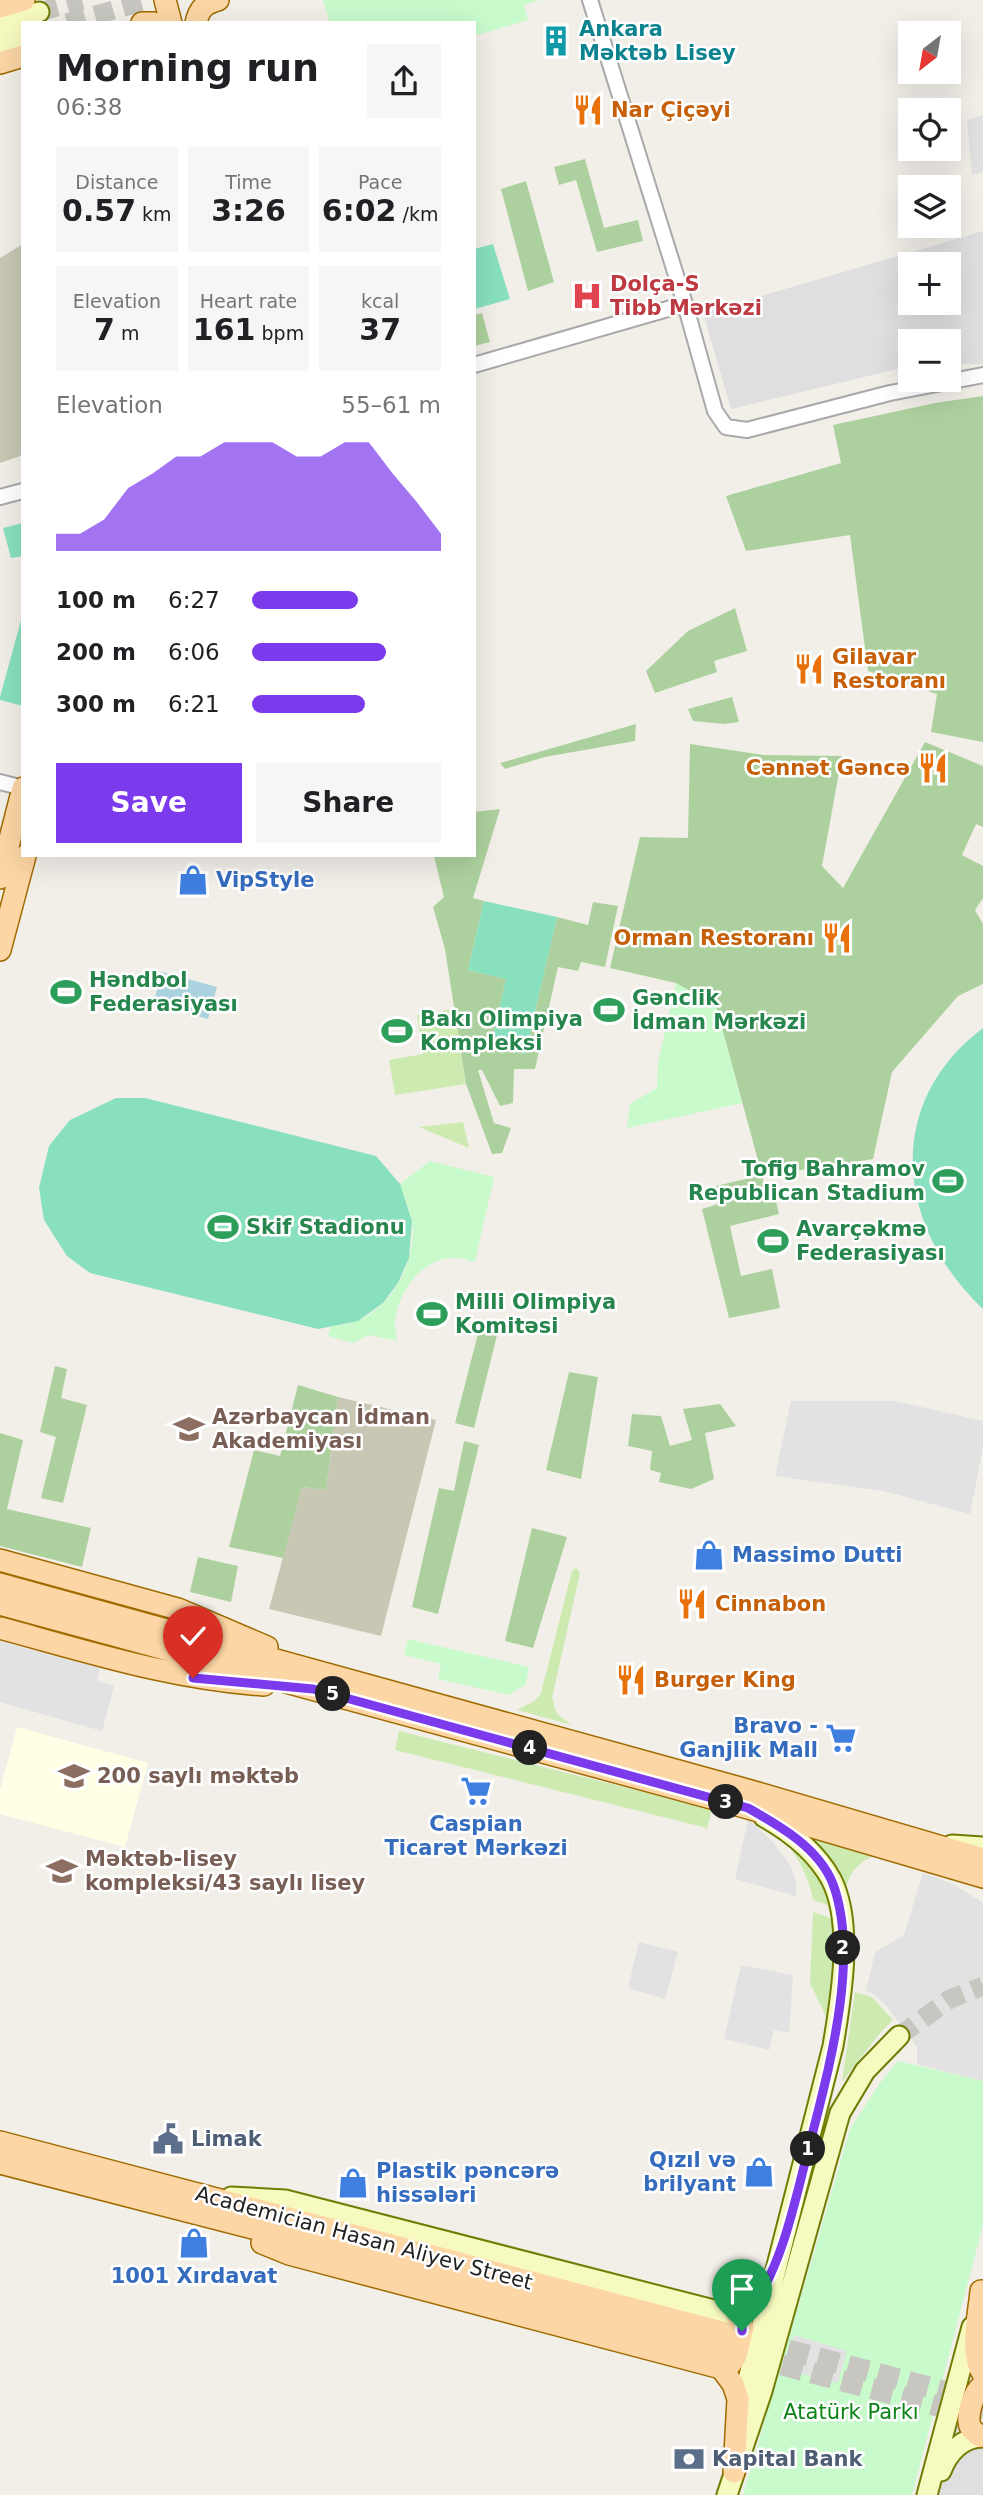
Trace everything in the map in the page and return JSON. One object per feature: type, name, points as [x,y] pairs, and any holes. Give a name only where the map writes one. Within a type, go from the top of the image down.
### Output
[{"type":"main road","points":[[165,0],[170,21]]},
{"type":"main road","points":[[185,0],[193,21]]},
{"type":"main road","points":[[195,21],[206,4],[218,0]]},
{"type":"main road","points":[[0,7],[32,6]]},
{"type":"main road","points":[[0,24],[32,6]]},
{"type":"main road","points":[[0,43],[21,37]]},
{"type":"main road","points":[[0,63],[21,57]]},
{"type":"main road","points":[[0,878],[21,796]]},
{"type":"main road","points":[[0,950],[25,857]]},
{"type":"main road","points":[[0,1560],[178,1609],[242,1635],[314,1679]]},
{"type":"main road","points":[[0,1584],[983,1877]]},
{"type":"main road","points":[[0,1604],[314,1679],[983,1856]]},
{"type":"main road","points":[[0,1628],[193,1678],[314,1679]]},
{"type":"main road","points":[[734,2472],[746,2387],[833,2046],[841,1987],[842,1929],[832,1882],[810,1851],[793,1836],[748,1808]]},
{"type":"main road","points":[[934,1844],[983,1847]]},
{"type":"main road","points":[[727,2495],[762,2391],[839,2113],[865,2071],[899,2036]]},
{"type":"main road","name":"Academician Hasan Aliyev Street","points":[[0,2142],[727,2342]]},
{"type":"main road","name":"Academician Hasan Aliyev Street","points":[[0,2163],[185,2212],[289,2254],[727,2342]]},
{"type":"main road","points":[[734,2472],[738,2399],[727,2342],[754,2305],[783,2246]]},
{"type":"main road","points":[[982,2288],[976,2351],[983,2374]]},
{"type":"main road","points":[[929,2495],[982,2288]]},
{"type":"main road","points":[[982,2436],[973,2431],[969,2420],[975,2395],[983,2385]]},
{"type":"main road","points":[[929,2495],[952,2452],[969,2438],[982,2436]]},
{"type":"street","points":[[590,0],[685,304],[715,411],[726,427],[747,430],[890,393],[983,375]]},
{"type":"street","points":[[476,364],[685,304]]},
{"type":"street","points":[[0,497],[21,492]]},
{"type":"street","points":[[0,782],[21,787]]},
{"type":"street","points":[[0,1634],[22,1634]]},
{"type":"shaded area","points":[[983,115],[983,172],[972,175],[967,120]]},
{"type":"shaded area","points":[[983,231],[983,364],[961,364],[961,329],[898,329],[898,369],[731,409],[703,313],[898,256],[898,315],[961,315],[961,252],[911,252]]},
{"type":"shaded area","points":[[21,245],[21,456],[0,463],[0,258]]},
{"type":"shaded area","points":[[338,1397],[436,1420],[381,1636],[269,1609],[302,1487],[326,1490]]},
{"type":"shaded area","points":[[791,1401],[895,1401],[983,1421],[983,1447],[970,1514],[883,1491],[775,1476]]},
{"type":"shaded area","points":[[0,1641],[100,1668],[97,1681],[114,1686],[102,1731],[0,1702]]},
{"type":"shaded area","name":"200 saylı məktəb","points":[[17,1727],[148,1763],[125,1847],[0,1814],[0,1790]]},
{"type":"shaded area","points":[[748,1819],[773,1842],[791,1866],[796,1883],[796,1896],[735,1879]]},
{"type":"shaded area","points":[[923,1873],[953,1884],[983,1903],[983,2081],[917,2064],[917,2047],[888,2008],[874,1994],[866,1991],[875,1952],[904,1935]]},
{"type":"shaded area","points":[[639,1942],[678,1952],[665,1999],[628,1988]]},
{"type":"shaded area","points":[[741,1965],[793,1975],[789,2033],[774,2030],[769,2050],[724,2039]]},
{"type":"shaded area","points":[[794,2335],[847,2351],[838,2383],[784,2369]]},
{"type":"shaded area","points":[[955,2421],[983,2429],[983,2495],[932,2495]]},
{"type":"green space","points":[[323,0],[540,0],[524,5],[528,20],[476,35],[476,21],[329,21]]},
{"type":"green space","points":[[585,159],[604,228],[638,220],[643,241],[597,252],[576,180],[559,185],[554,167]]},
{"type":"green space","points":[[526,181],[554,282],[528,291],[501,189]]},
{"type":"green space","points":[[493,244],[510,299],[476,309],[476,248]]},
{"type":"green space","points":[[482,313],[490,342],[476,346],[476,314]]},
{"type":"green space","points":[[983,396],[983,742],[931,732],[937,694],[868,671],[850,535],[746,551],[726,496],[841,463],[833,425],[935,403]]},
{"type":"green space","points":[[21,524],[21,556],[11,558],[3,528]]},
{"type":"green space","points":[[735,608],[747,651],[714,661],[717,672],[655,693],[646,671],[688,631]]},
{"type":"green space","points":[[21,620],[21,705],[0,700]]},
{"type":"green space","points":[[732,697],[739,722],[724,724],[693,721],[688,709]]},
{"type":"green space","points":[[636,724],[635,741],[545,757],[505,769],[500,763]]},
{"type":"green space","points":[[925,742],[983,766],[983,827],[976,824],[962,855],[983,866],[983,898],[975,910],[983,924],[983,984],[958,996],[892,1072],[873,1159],[763,1176],[763,1184],[772,1184],[779,1214],[730,1226],[741,1276],[772,1269],[780,1308],[729,1318],[702,1209],[718,1204],[716,1186],[762,1175],[716,1006],[676,983],[610,968],[640,837],[688,838],[690,744],[764,755],[842,756],[822,866],[843,888]]},
{"type":"green space","points":[[500,809],[473,898],[484,901],[468,970],[506,979],[491,1046],[525,1054],[557,917],[588,925],[593,902],[618,906],[605,967],[581,962],[578,971],[558,967],[535,1069],[514,1069],[513,1103],[500,1106],[482,1070],[478,1070],[494,1123],[511,1128],[502,1153],[492,1154],[466,1084],[445,949],[433,907],[444,897],[434,857],[476,857],[476,812]]},
{"type":"green space","points":[[484,901],[557,917],[525,1054],[491,1046],[506,979],[468,970]]},
{"type":"green space","points":[[676,983],[716,1006],[742,1103],[627,1128],[630,1104],[657,1088],[658,1063]]},
{"type":"green space","points":[[454,1009],[466,1084],[395,1095],[389,1060],[423,1054],[417,1015]]},
{"type":"green space","name":"Tofig Bahramov Republican Stadium","points":[[983,1028],[983,1309],[954,1277],[933,1242],[919,1205],[913,1167],[916,1129],[928,1093],[950,1059]]},
{"type":"green space","points":[[116,1098],[145,1098],[376,1156],[400,1184],[412,1221],[409,1258],[398,1283],[383,1303],[358,1321],[318,1329],[90,1273],[67,1256],[44,1220],[39,1188],[49,1146],[70,1120]]},
{"type":"green space","points":[[463,1122],[469,1148],[419,1127]]},
{"type":"green space","points":[[430,1161],[494,1177],[475,1262],[456,1258],[442,1259],[414,1278],[397,1308],[397,1341],[368,1335],[353,1343],[328,1336],[331,1326],[354,1322],[370,1314],[392,1293],[400,1280],[407,1265],[413,1236],[411,1216],[400,1184]]},
{"type":"green space","points":[[479,1330],[497,1335],[474,1428],[455,1423]]},
{"type":"green space","points":[[55,1366],[67,1369],[61,1398],[87,1405],[63,1503],[41,1498],[56,1437],[40,1432]]},
{"type":"green space","points":[[569,1372],[598,1377],[581,1479],[546,1470]]},
{"type":"green space","points":[[298,1385],[338,1397],[326,1490],[302,1487],[283,1558],[229,1547],[254,1450],[280,1456]]},
{"type":"green space","points":[[720,1404],[736,1426],[705,1433],[714,1479],[691,1489],[659,1482],[661,1473],[650,1470],[652,1451],[628,1446],[632,1414],[661,1416],[670,1446],[692,1440],[683,1409]]},
{"type":"green space","points":[[0,1433],[23,1440],[7,1509],[91,1528],[82,1567],[0,1546]]},
{"type":"green space","points":[[464,1441],[479,1445],[438,1614],[412,1607],[439,1488],[454,1491]]},
{"type":"green space","points":[[532,1528],[567,1537],[533,1648],[505,1641]]},
{"type":"green space","points":[[198,1557],[238,1566],[231,1602],[190,1592]]},
{"type":"green space","points":[[576,1568],[580,1573],[552,1698],[557,1714],[572,1725],[517,1710],[535,1701],[541,1693],[572,1571]]},
{"type":"green space","points":[[408,1639],[529,1667],[526,1684],[509,1695],[438,1679],[441,1664],[404,1655]]},
{"type":"green space","points":[[399,1731],[712,1809],[707,1828],[395,1750]]},
{"type":"green space","points":[[801,1833],[876,1854],[856,1868],[846,1889],[828,1857]]},
{"type":"green space","points":[[784,1838],[813,1870],[833,1907],[813,1900],[806,1875]]},
{"type":"green space","points":[[813,1912],[836,1920],[832,2029],[810,1983]]},
{"type":"green space","points":[[855,1992],[872,1997],[893,2020],[842,2082]]},
{"type":"green space","name":"Atatürk Parkı","points":[[898,2061],[983,2081],[983,2225],[912,2495],[743,2495],[850,2129]]},
{"type":"water","points":[[162,972],[217,987],[208,1019],[153,1004]]},
{"type":"tunnel","points":[[39,12],[82,0]]},
{"type":"tunnel","points":[[74,21],[149,0]]},
{"type":"tunnel","points":[[899,2036],[950,1999],[983,1986]]},
{"type":"tunnel","points":[[758,2342],[971,2398]]},
{"type":"tunnel","points":[[752,2357],[983,2418]]},
{"type":"place","name":"Ankara Məktəb Lisey","points":[[556,41]]},
{"type":"place","name":"Nar Çiçəyi","points":[[588,110]]},
{"type":"place","name":"Dolça-S Tibb Mərkəzi","points":[[587,296]]},
{"type":"place","name":"Gilavar Restoranı","points":[[809,669]]},
{"type":"place","name":"Cənnət Gəncə","points":[[933,768]]},
{"type":"place","name":"VipStyle","points":[[193,880]]},
{"type":"place","name":"Orman Restoranı","points":[[837,938]]},
{"type":"place","name":"Həndbol Federasiyası","points":[[66,992]]},
{"type":"place","name":"Gənclik İdman Mərkəzi","points":[[609,1010]]},
{"type":"place","name":"Bakı Olimpiya Kompleksi","points":[[397,1031]]},
{"type":"place","name":"Tofig Bahramov Republican Stadium","points":[[948,1181]]},
{"type":"place","name":"Skif Stadionu","points":[[223,1227]]},
{"type":"place","name":"Avarçəkmə Federasiyası","points":[[773,1241]]},
{"type":"place","name":"Milli Olimpiya Komitəsi","points":[[432,1314]]},
{"type":"place","name":"Azərbaycan İdman Akademiyası","points":[[189,1429]]},
{"type":"place","name":"Massimo Dutti","points":[[709,1555]]},
{"type":"place","name":"Cinnabon","points":[[692,1604]]},
{"type":"place","name":"Burger King","points":[[631,1680]]},
{"type":"place","name":"Bravo - Ganjlik Mall","points":[[841,1738]]},
{"type":"place","name":"200 saylı məktəb","points":[[74,1776]]},
{"type":"place","name":"Caspian Ticarət Mərkəzi","points":[[476,1791]]},
{"type":"place","name":"Məktəb-lisey kompleksi/43 saylı lisey","points":[[62,1871]]},
{"type":"place","name":"Limak","points":[[168,2139]]},
{"type":"place","name":"Qızıl və brilyant","points":[[759,2172]]},
{"type":"place","name":"Plastik pəncərə hissələri","points":[[353,2183]]},
{"type":"place","name":"1001 Xırdavat","points":[[194,2243]]},
{"type":"place","name":"Kapital Bank","points":[[689,2459]]},
{"type":"route","points":[[193,1678],[313,1689],[748,1808],[785,1830],[810,1851],[832,1882],[841,1916],[843,1947],[838,2011],[833,2046],[783,2246],[758,2300],[746,2313],[737,2316],[742,2322],[742,2331]]}]
